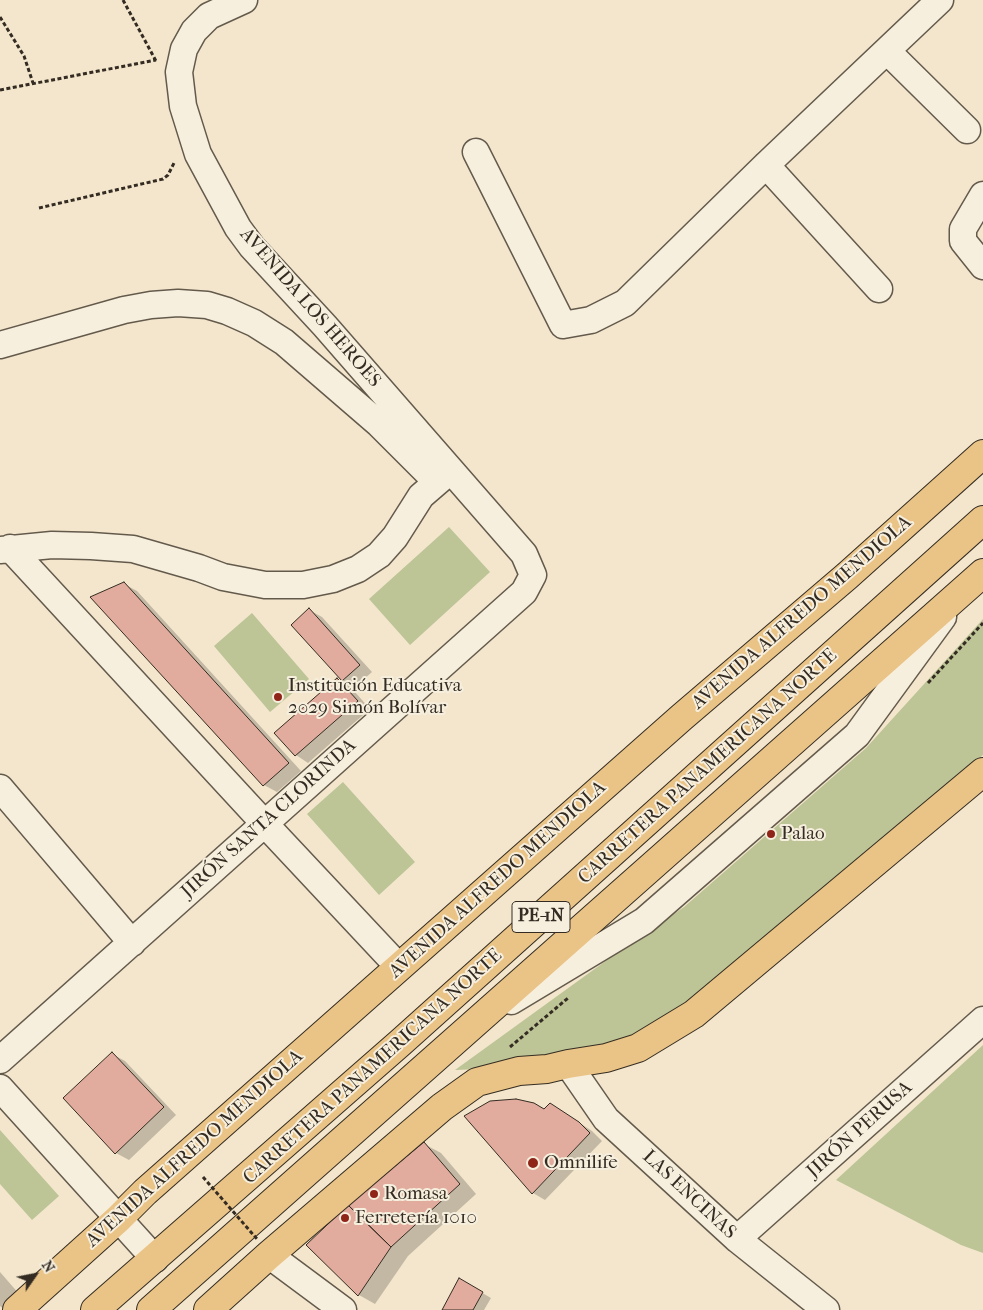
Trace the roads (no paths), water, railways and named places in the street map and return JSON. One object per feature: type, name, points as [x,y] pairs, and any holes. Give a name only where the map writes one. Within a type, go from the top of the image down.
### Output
[{"type":"main road","name":"AVENIDA ALFREDO MENDIOLA","points":[[17,1310],[118,1219],[135,1200],[682,716],[847,576],[983,454]]},
{"type":"main road","name":"CARRETERA PANAMERICANA NORTE","points":[[95,1310],[400,1044],[983,520]]},
{"type":"main road","name":"CARRETERA PANAMERICANA NORTE","points":[[151,1310],[983,573]]},
{"type":"main road","points":[[208,1310],[263,1247],[442,1107],[477,1082],[519,1071],[547,1069],[606,1058],[638,1048],[694,1014],[983,772]]},
{"type":"street","name":"AVENIDA LOS HEROES","points":[[244,0],[209,16],[194,31],[184,49],[179,72],[183,106],[198,154],[238,228],[252,247],[325,326],[444,476],[524,554],[533,575]]},
{"type":"street","points":[[476,152],[563,325],[591,320],[625,303],[940,0]]},
{"type":"street","points":[[887,51],[967,130]]},
{"type":"street","points":[[766,166],[879,289]]},
{"type":"street","points":[[983,195],[962,229],[963,241],[983,266]]},
{"type":"street","points":[[0,345],[124,310],[151,305],[207,306],[227,311],[254,322],[284,342],[379,424],[444,476],[420,496],[395,537],[379,555],[358,569],[333,579],[303,585],[265,585],[223,577],[199,568],[133,550],[72,545],[5,549]]},
{"type":"street","points":[[5,549],[399,967]]},
{"type":"street","name":"JIRÓN SANTA CLORINDA","points":[[0,1060],[524,592],[533,575]]},
{"type":"street","points":[[476,1021],[644,921],[857,735],[958,596]]},
{"type":"street","points":[[0,788],[132,943]]},
{"type":"street","name":"JIRÓN PERUSA","points":[[737,1239],[983,1020]]},
{"type":"street","name":"LAS ENCINAS","points":[[568,1064],[606,1118],[737,1239],[826,1310]]},
{"type":"street","points":[[0,1088],[155,1259]]},
{"type":"street","points":[[263,1247],[343,1310]]},
{"type":"place","name":"Institución Educativa 2029 Simón Bolívar","points":[[278,697]]},
{"type":"place","name":"Palao","points":[[771,834]]},
{"type":"place","name":"Omnilife","points":[[533,1163]]},
{"type":"place","name":"Romasa","points":[[374,1194]]},
{"type":"place","name":"Ferretería 1010","points":[[345,1218]]}]
